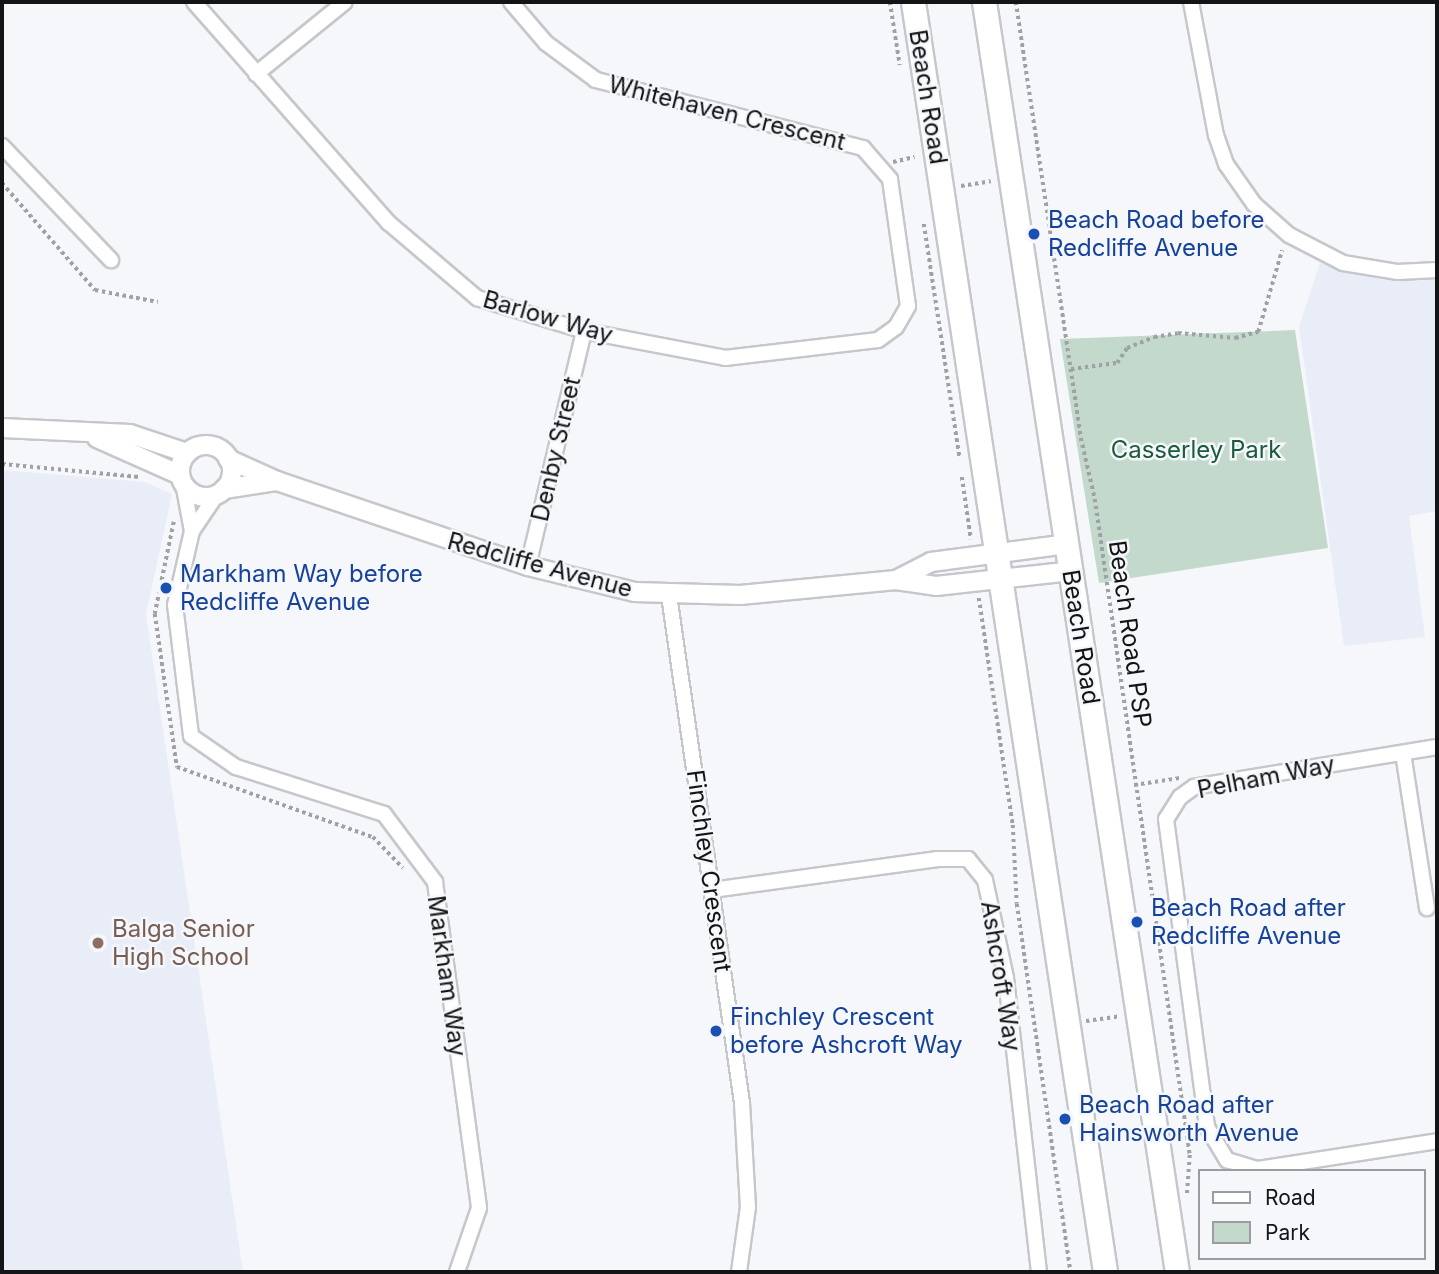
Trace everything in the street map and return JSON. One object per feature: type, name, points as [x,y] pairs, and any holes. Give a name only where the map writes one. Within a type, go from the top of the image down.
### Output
[{"type":"main road","name":"Beach Road","points":[[913,2],[1105,1272]]},
{"type":"main road","name":"Beach Road","points":[[984,2],[1177,1272]]},
{"type":"street","name":"Barlow Way","points":[[194,2],[389,223],[477,298],[584,331],[725,358],[878,340],[896,327]]},
{"type":"street","points":[[256,74],[345,2]]},
{"type":"street","name":"Whitehaven Crescent","points":[[511,2],[545,43],[596,80],[863,148],[890,179],[908,306],[896,327]]},
{"type":"street","points":[[1191,2],[1209,111],[1226,164],[1254,204],[1289,235],[1343,263],[1398,272],[1437,270]]},
{"type":"street","points":[[2,146],[111,260]]},
{"type":"street","name":"Denby Street","points":[[528,566],[584,331]]},
{"type":"street","points":[[2,428],[130,435],[187,453],[210,445],[228,459],[231,475],[220,492],[202,496],[181,479],[92,435]]},
{"type":"street","points":[[181,479],[187,453]]},
{"type":"street","name":"Redcliffe Avenue","points":[[228,459],[276,481],[528,566],[635,592],[740,595],[896,580],[936,586],[1071,571]]},
{"type":"street","name":"Markham Way","points":[[181,479],[192,531]]},
{"type":"street","name":"Redcliffe Avenue","points":[[220,492],[276,481]]},
{"type":"street","name":"Markham Way","points":[[220,492],[192,531],[175,606],[191,736],[236,767],[384,814],[435,882],[479,1208],[457,1272]]},
{"type":"street","name":"Redcliffe Avenue","points":[[896,580],[931,562],[1067,544]]},
{"type":"street","name":"Finchley Crescent","points":[[669,595],[742,1103],[748,1208],[739,1272]]},
{"type":"street","name":"Pelham Way","points":[[1437,747],[1194,787],[1180,797],[1166,819],[1207,1127],[1227,1160],[1257,1169],[1437,1141]]},
{"type":"street","points":[[1403,752],[1427,908]]},
{"type":"street","name":"Ashcroft Way","points":[[712,890],[938,859],[968,859],[985,880],[1006,978],[1039,1272]]},
{"type":"path","points":[[890,2],[901,68]]},
{"type":"path","name":"Beach Road PSP","points":[[1016,2],[1071,369],[1095,499],[1133,785],[1190,1155],[1187,1205]]},
{"type":"path","points":[[913,150],[916,169]]},
{"type":"path","points":[[942,189],[1042,172]]},
{"type":"path","points":[[2,183],[95,290],[158,302]]},
{"type":"path","points":[[923,221],[974,556]]},
{"type":"path","points":[[1071,369],[1117,363],[1127,348],[1154,337],[1178,333],[1234,338],[1258,332],[1279,256],[1289,235]]},
{"type":"path","points":[[2,464],[152,480]]},
{"type":"path","points":[[176,512],[155,614],[177,767],[373,837],[408,874]]},
{"type":"path","points":[[977,582],[1071,1272]]},
{"type":"path","points":[[1133,785],[1178,778],[1194,787]]},
{"type":"path","points":[[1037,1029],[1167,1008]]},
{"type":"shaded area","points":[[1320,263],[1396,280],[1437,278],[1437,511],[1409,516],[1425,637],[1344,646],[1299,327]]},
{"type":"shaded area","name":"Balga Senior High School","points":[[2,470],[145,482],[172,494],[146,614],[243,1272],[2,1272]]},
{"type":"green space","name":"Casserley Park","points":[[1295,330],[1328,548],[1099,583],[1060,339]]},
{"type":"place","name":"Beach Road before Redcliffe Avenue","points":[[1034,234]]},
{"type":"place","name":"Markham Way before Redcliffe Avenue","points":[[166,588]]},
{"type":"place","name":"Beach Road after Redcliffe Avenue","points":[[1137,922]]},
{"type":"place","name":"Balga Senior High School","points":[[98,943]]},
{"type":"place","name":"Finchley Crescent before Ashcroft Way","points":[[716,1031]]},
{"type":"place","name":"Beach Road after Hainsworth Avenue","points":[[1065,1119]]}]
